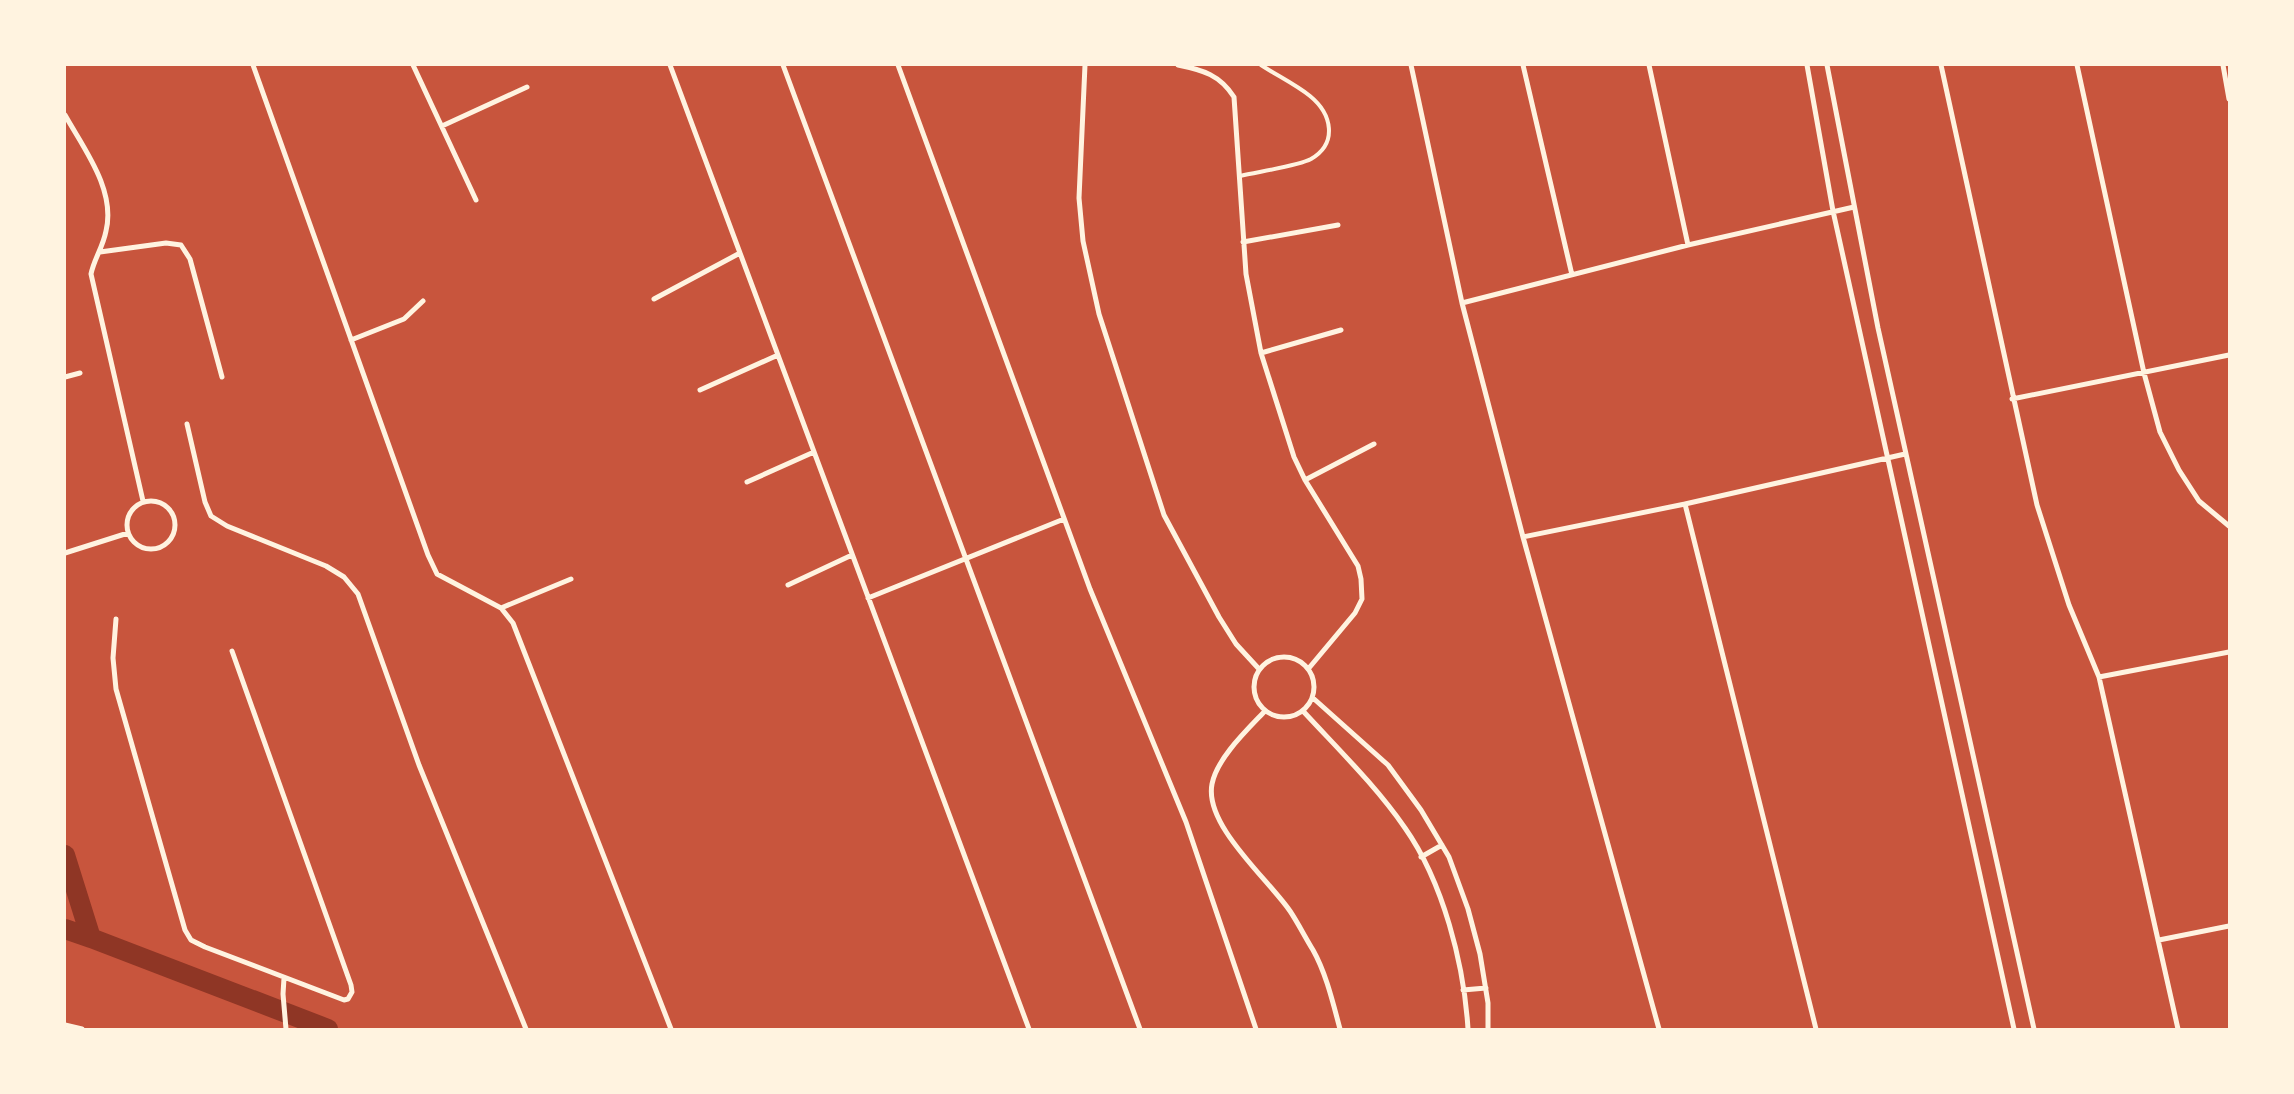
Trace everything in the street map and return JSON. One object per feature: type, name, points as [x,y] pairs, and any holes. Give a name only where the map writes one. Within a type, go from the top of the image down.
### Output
[{"type":"street","points":[[253,65],[428,555],[437,574],[501,608],[513,622],[671,1029]]},
{"type":"street","points":[[413,65],[476,200]]},
{"type":"street","points":[[670,65],[1029,1029]]},
{"type":"street","points":[[783,65],[1140,1029]]},
{"type":"street","points":[[898,65],[1090,589],[1186,822],[1256,1029]]},
{"type":"street","points":[[1085,65],[1079,198],[1083,242],[1098,314],[1164,515],[1219,617],[1236,644],[1259,669]]},
{"type":"street","points":[[1178,65],[1200,69],[1216,76],[1226,85],[1234,97],[1246,274],[1260,353],[1291,448],[1305,480],[1358,566],[1362,599],[1355,613],[1309,668]]},
{"type":"street","points":[[1411,65],[1462,303],[1523,537],[1659,1029]]},
{"type":"street","points":[[1523,65],[1572,275]]},
{"type":"street","points":[[1649,65],[1688,245]]},
{"type":"street","points":[[1807,65],[1833,211],[2014,1029]]},
{"type":"street","points":[[1827,65],[1905,454],[2034,1029]]},
{"type":"street","points":[[1941,65],[2012,399],[2037,505],[2051,553],[2099,677],[2178,1029]]},
{"type":"street","points":[[2078,65],[2144,373],[2160,432],[2179,470],[2199,501],[2229,526]]},
{"type":"street","points":[[2223,65],[2229,99]]},
{"type":"street","points":[[442,126],[527,87]]},
{"type":"street","points":[[65,115],[105,190],[108,208],[107,230],[100,252],[94,261],[91,274],[93,290],[143,501]]},
{"type":"street","points":[[1462,303],[1688,245],[1854,207]]},
{"type":"street","points":[[1244,242],[1338,225]]},
{"type":"street","points":[[100,252],[166,243],[180,245],[190,259],[222,377]]},
{"type":"street","points":[[654,299],[740,253]]},
{"type":"street","points":[[351,340],[404,319],[423,301]]},
{"type":"street","points":[[1260,353],[1342,330]]},
{"type":"street","points":[[700,390],[778,355]]},
{"type":"street","points":[[2012,399],[2229,355]]},
{"type":"street","points":[[65,377],[80,373]]},
{"type":"street","points":[[187,424],[205,502],[211,516],[227,526],[326,566],[344,577],[358,594],[419,765],[526,1029]]},
{"type":"street","points":[[1305,480],[1374,444]]},
{"type":"street","points":[[747,482],[814,452]]},
{"type":"street","points":[[1523,537],[1685,504],[1905,454]]},
{"type":"street","points":[[156,500],[167,506],[174,517],[175,530],[170,541],[159,548],[146,549],[135,544],[128,533],[126,520],[132,508],[143,501],[156,500]]},
{"type":"street","points":[[1685,504],[1816,1029]]},
{"type":"street","points":[[868,598],[1064,519]]},
{"type":"street","points":[[65,553],[128,533]]},
{"type":"street","points":[[788,585],[852,555]]},
{"type":"street","points":[[501,608],[571,578]]},
{"type":"street","points":[[116,619],[113,658],[116,689],[185,930],[191,940],[205,947],[344,1000],[350,997],[352,992],[232,651]]},
{"type":"street","points":[[2099,677],[2229,652]]},
{"type":"street","points":[[1284,656],[1298,659],[1309,668],[1315,683],[1313,698],[1303,711],[1291,717],[1277,717],[1265,711],[1258,702],[1254,691],[1254,680],[1259,669],[1270,659],[1284,656]]},
{"type":"street","points":[[1313,698],[1388,765],[1422,810],[1449,857],[1468,909],[1486,988],[1488,1029]]},
{"type":"street","points":[[1265,711],[1232,748],[1212,783],[1211,797],[1216,813],[1228,836],[1290,912],[1314,953],[1340,1029]]},
{"type":"street","points":[[1303,711],[1377,792],[1406,830],[1421,857],[1449,924],[1464,990],[1468,1029]]},
{"type":"street","points":[[1421,857],[1442,846]]},
{"type":"street","points":[[2159,940],[2229,926]]},
{"type":"street","points":[[284,978],[283,994],[286,1029]]},
{"type":"street","points":[[1464,990],[1486,988]]},
{"type":"street","points":[[65,1026],[82,1029]]},
{"type":"lane","points":[[1240,176],[1310,160],[1326,147],[1330,131],[1324,112],[1310,96],[1261,65]]},
{"type":"waterway","points":[[65,855],[91,938],[328,1029]]},
{"type":"waterway","points":[[65,929],[91,938]]}]
